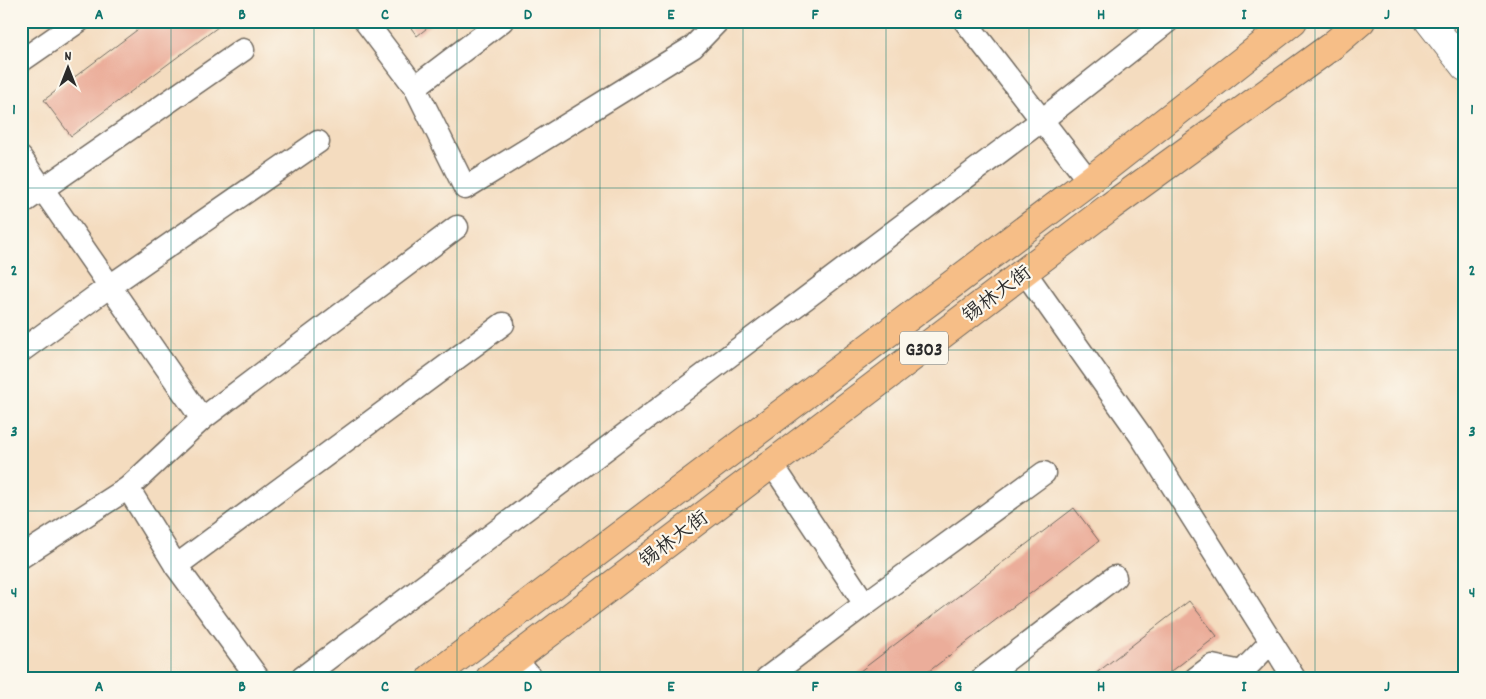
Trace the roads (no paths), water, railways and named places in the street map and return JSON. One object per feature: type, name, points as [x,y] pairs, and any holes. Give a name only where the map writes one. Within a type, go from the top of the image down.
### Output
[{"type":"highway","name":"锡林大街","points":[[431,678],[1089,181],[1293,21]]},
{"type":"highway","name":"锡林大街","points":[[490,678],[523,668],[772,464],[1024,271],[1333,45],[1361,21]]},
{"type":"street","points":[[21,61],[78,21]]},
{"type":"street","points":[[365,21],[415,87],[465,188],[693,47],[718,21]]},
{"type":"street","points":[[415,87],[502,21]]},
{"type":"street","points":[[965,21],[1089,181]]},
{"type":"street","points":[[302,678],[1042,120],[1168,21]]},
{"type":"street","points":[[1430,21],[1465,67]]},
{"type":"street","points":[[21,204],[243,50]]},
{"type":"street","points":[[21,352],[110,286],[318,142]]},
{"type":"street","points":[[21,158],[202,418]]},
{"type":"street","points":[[21,557],[128,488],[202,418],[457,227]]},
{"type":"street","points":[[1024,271],[1142,436],[1294,678]]},
{"type":"street","points":[[176,566],[503,324]]},
{"type":"street","points":[[772,464],[865,604]]},
{"type":"street","points":[[773,676],[865,604],[1044,473]]},
{"type":"street","points":[[128,488],[176,566],[258,678]]},
{"type":"street","points":[[983,678],[1115,577]]},
{"type":"street","points":[[1196,678],[1212,666],[1239,675],[1272,642]]}]
